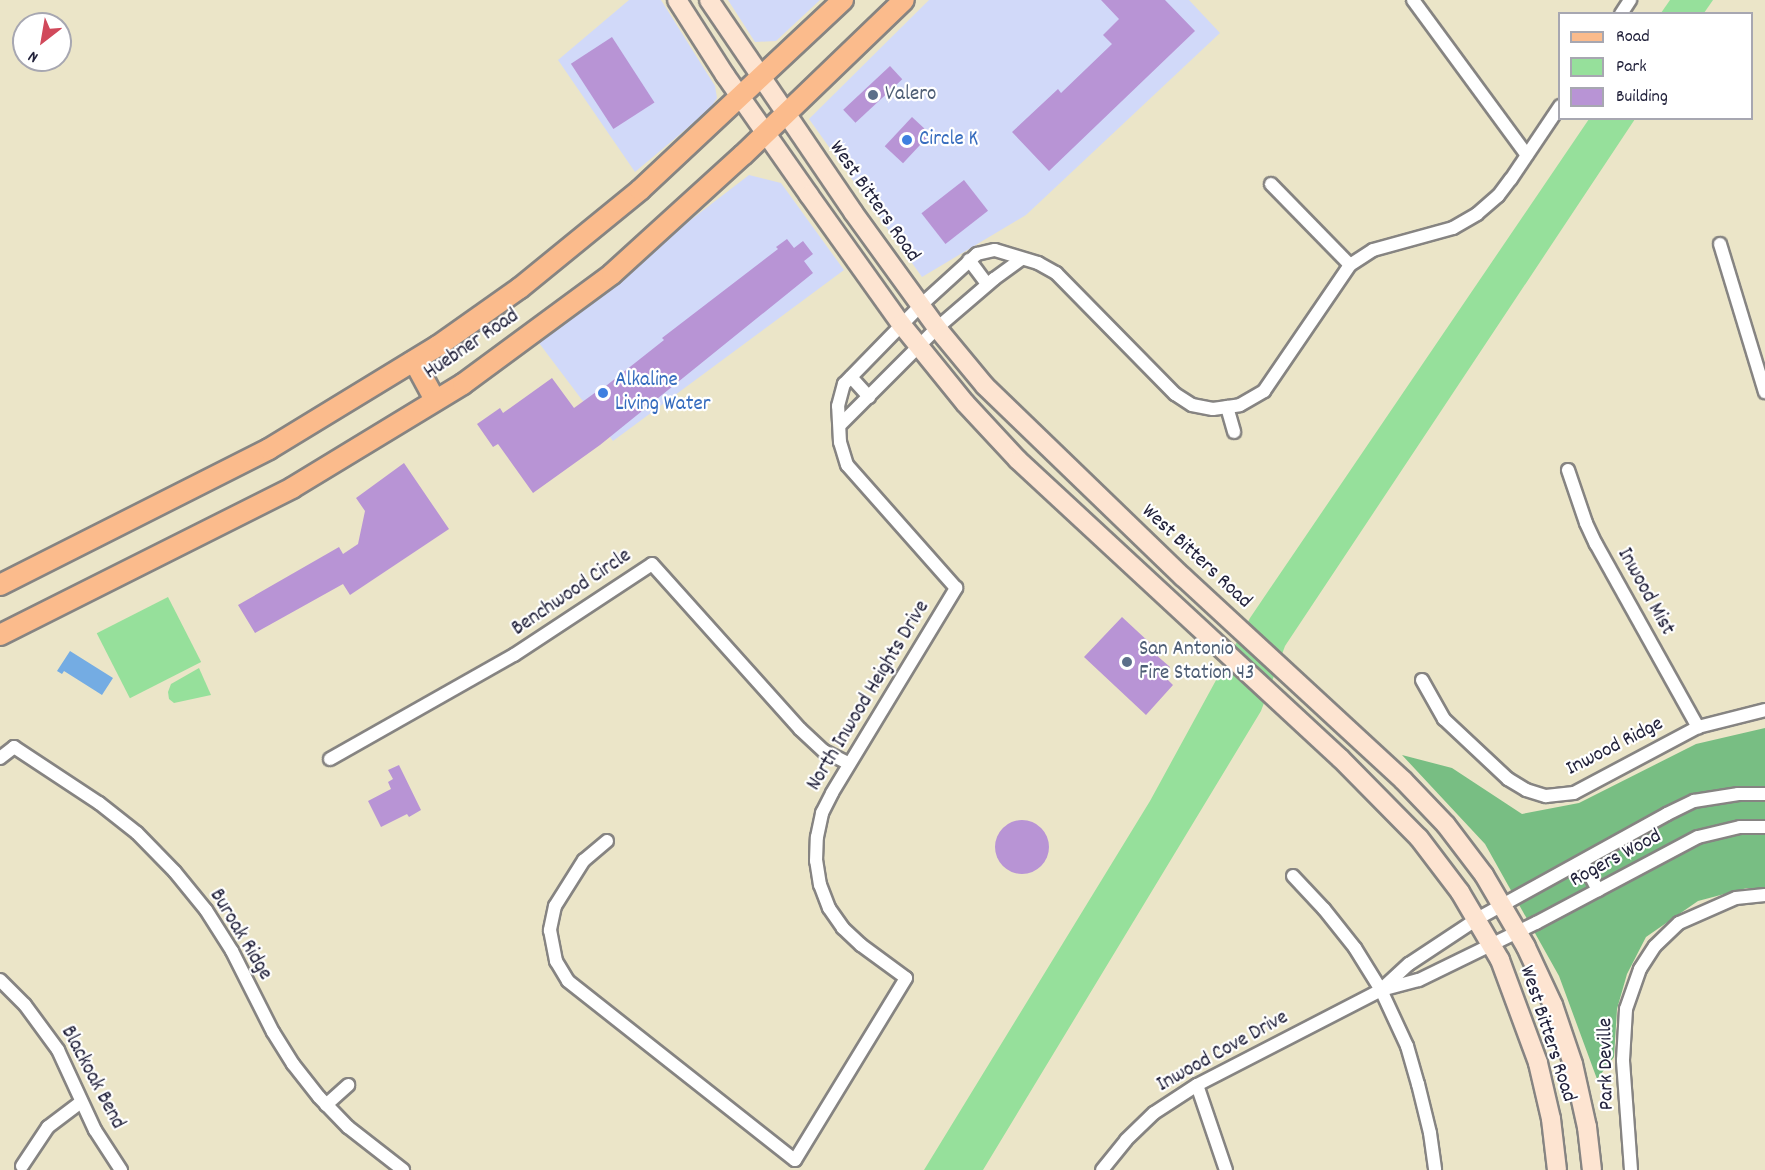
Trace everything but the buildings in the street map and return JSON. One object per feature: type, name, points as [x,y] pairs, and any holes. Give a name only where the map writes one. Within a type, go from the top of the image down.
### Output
[{"type":"main road","name":"West Bitters Road","points":[[677,0],[740,97],[901,324],[965,404],[1018,460],[1382,798],[1419,838],[1477,919],[1522,1016],[1538,1064],[1551,1119],[1557,1170]]},
{"type":"main road","name":"West Bitters Road","points":[[709,0],[785,114],[937,328],[985,386],[1041,442],[1403,780],[1446,825],[1484,875],[1517,932],[1552,1005],[1573,1064],[1587,1127],[1592,1170]]},
{"type":"main road","name":"Huebner Road","points":[[0,585],[269,448],[414,361],[520,288],[640,190],[843,0]]},
{"type":"main road","name":"Huebner Road","points":[[0,635],[292,488],[488,366],[612,274],[766,133],[904,0]]},
{"type":"main road","points":[[414,361],[435,399]]},
{"type":"street","points":[[1413,0],[1527,154]]},
{"type":"street","points":[[987,284],[969,260],[977,254],[995,250],[1056,273],[1174,394],[1192,405],[1213,409],[1240,405],[1264,391],[1350,265],[1373,250],[1453,228],[1477,214],[1498,196],[1558,109]]},
{"type":"street","points":[[1271,184],[1350,265]]},
{"type":"street","points":[[1720,244],[1765,392]]},
{"type":"street","points":[[841,424],[937,328],[987,284],[1022,259]]},
{"type":"street","name":"North Inwood Heights Drive","points":[[607,841],[584,861],[555,906],[550,930],[555,961],[568,981],[795,1160],[906,978],[843,928],[829,908],[820,885],[816,861],[818,829],[827,803],[849,764],[956,588],[856,478],[847,465],[840,442],[841,424],[838,406],[844,384],[901,324],[969,260]]},
{"type":"street","points":[[851,377],[869,397]]},
{"type":"street","points":[[1227,407],[1234,432]]},
{"type":"street","name":"Inwood Mist","points":[[1568,470],[1586,523],[1596,544],[1698,727]]},
{"type":"street","name":"Benchwood Circle","points":[[330,759],[514,655],[652,564],[800,729],[824,750],[849,764]]},
{"type":"street","name":"Inwood Ridge","points":[[1422,680],[1444,719],[1508,779],[1526,790],[1546,796],[1574,793],[1698,727],[1765,710]]},
{"type":"street","name":"Buroak Ridge","points":[[0,758],[15,747],[99,802],[137,833],[176,872],[206,910],[232,951],[273,1032],[293,1064],[326,1105],[356,1134],[403,1170]]},
{"type":"street","name":"Rogers Wood","points":[[1502,904],[1694,801],[1738,794],[1765,794]]},
{"type":"street","name":"Rogers Wood","points":[[1491,945],[1704,835],[1740,827],[1765,827]]},
{"type":"street","points":[[1583,862],[1598,890]]},
{"type":"street","points":[[1293,876],[1324,909],[1355,948],[1381,990],[1407,1046],[1430,1133],[1435,1170]]},
{"type":"street","name":"Park Deville","points":[[1631,1170],[1623,1060],[1626,1009],[1640,969],[1654,946],[1679,923],[1736,898],[1765,895]]},
{"type":"street","name":"Inwood Cove Drive","points":[[1381,990],[1421,956],[1502,904]]},
{"type":"street","name":"Inwood Cove Drive","points":[[1102,1170],[1126,1140],[1154,1113],[1197,1084],[1381,990],[1431,974],[1491,945]]},
{"type":"street","points":[[1421,956],[1431,974]]},
{"type":"street","name":"Blackoak Bend","points":[[0,980],[42,1027],[58,1050],[95,1130],[121,1170]]},
{"type":"street","points":[[1197,1084],[1226,1170]]},
{"type":"street","points":[[326,1105],[348,1085]]},
{"type":"street","points":[[22,1166],[48,1127],[81,1102]]},
{"type":"shaded area","points":[[629,0],[661,0],[715,86],[717,98],[710,109],[635,172],[558,60]]},
{"type":"shaded area","points":[[728,0],[820,0],[776,41],[755,42]]},
{"type":"shaded area","points":[[929,0],[1189,0],[1220,33],[1026,215],[922,277],[809,119]]},
{"type":"shaded area","points":[[749,175],[781,183],[844,270],[613,441],[536,339]]},
{"type":"green space","points":[[1670,0],[1713,0],[1705,12],[1662,12]]},
{"type":"green space","points":[[1588,120],[1634,120],[1285,646],[1261,711],[983,1170],[924,1170],[1150,801],[1250,618]]},
{"type":"green space","points":[[168,597],[201,662],[130,698],[97,633]]},
{"type":"green space","points":[[199,668],[211,695],[174,703],[169,699],[168,692],[171,684]]},
{"type":"green space","points":[[1765,728],[1765,888],[1747,888],[1698,901],[1646,937],[1627,974],[1617,1009],[1614,1057],[1597,1079],[1559,976],[1485,844],[1402,755],[1452,768],[1522,814],[1579,803],[1696,744]]},
{"type":"water","points":[[70,651],[113,678],[102,695],[64,671],[62,674],[57,671]]},
{"type":"place","name":"Valero","points":[[873,95]]},
{"type":"place","name":"Circle K","points":[[907,140]]},
{"type":"place","name":"Alkaline Living Water","points":[[603,393]]},
{"type":"place","name":"San Antonio Fire Station 43","points":[[1127,662]]}]
